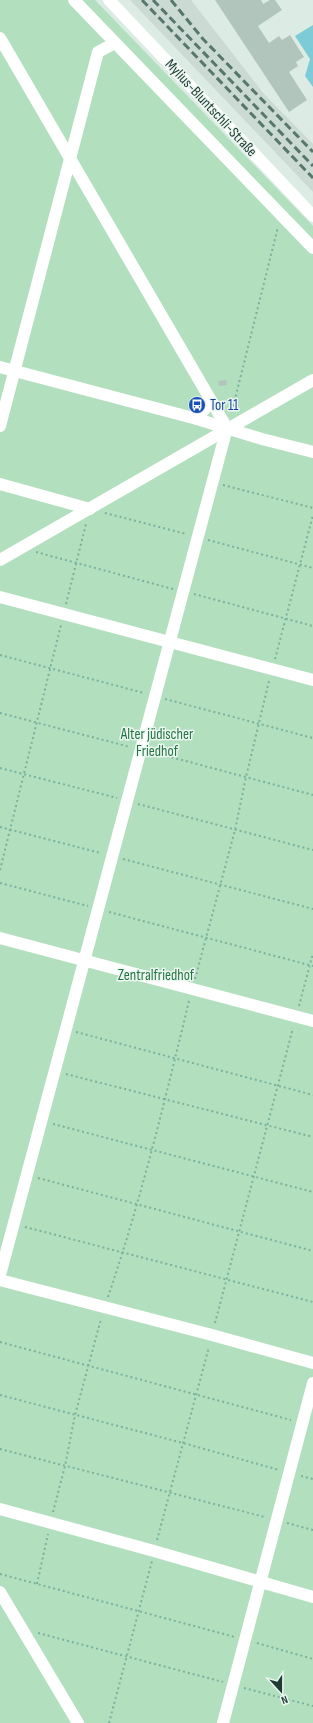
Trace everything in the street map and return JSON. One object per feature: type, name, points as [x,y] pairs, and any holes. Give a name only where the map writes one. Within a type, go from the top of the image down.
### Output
[{"type":"street","points":[[74,0],[313,248]]},
{"type":"street","name":"Mylius-Bluntschli-Straße","points":[[109,0],[313,216]]},
{"type":"street","points":[[0,38],[227,428],[0,1275]]},
{"type":"street","points":[[0,426],[16,371],[98,52],[115,43]]},
{"type":"street","points":[[0,367],[197,419],[313,452]]},
{"type":"street","points":[[0,560],[227,428],[313,380]]},
{"type":"street","points":[[197,419],[212,401]]},
{"type":"street","points":[[0,484],[90,509]]},
{"type":"street","points":[[0,597],[313,680]]},
{"type":"street","points":[[0,938],[313,1021]]},
{"type":"street","points":[[0,1280],[313,1363]]},
{"type":"street","points":[[223,1723],[313,1383]]},
{"type":"street","points":[[0,1509],[154,1551],[313,1597]]},
{"type":"street","points":[[0,1592],[78,1723]]},
{"type":"path","points":[[227,428],[281,215]]},
{"type":"path","points":[[212,482],[313,508]]},
{"type":"path","points":[[0,870],[90,509]]},
{"type":"path","points":[[37,1584],[50,1523],[65,1466],[75,1415],[105,1307],[138,1204],[151,1150],[166,1099],[192,989],[235,830],[272,669],[313,515]]},
{"type":"path","points":[[20,548],[313,626]]},
{"type":"path","points":[[0,713],[313,795]]},
{"type":"path","points":[[0,768],[313,850]]},
{"type":"path","points":[[0,827],[313,909]]},
{"type":"path","points":[[0,883],[313,966]]},
{"type":"path","points":[[66,1029],[313,1094]]},
{"type":"path","points":[[55,1071],[313,1138]]},
{"type":"path","points":[[41,1121],[313,1192]]},
{"type":"path","points":[[27,1175],[313,1251]]},
{"type":"path","points":[[14,1224],[313,1302]]},
{"type":"path","points":[[0,1342],[302,1423]]},
{"type":"path","points":[[0,1395],[313,1479]]},
{"type":"path","points":[[0,1449],[313,1530]]},
{"type":"path","points":[[0,1574],[245,1639],[313,1659]]},
{"type":"path","points":[[22,1629],[313,1706]]},
{"type":"shaded area","points":[[130,0],[191,0],[264,94],[313,144],[313,192]]},
{"type":"green space","name":"Alter jüdischer Friedhof","points":[[0,0],[95,0],[313,226],[313,1723],[0,1723]]},
{"type":"water","points":[[313,25],[313,87],[305,76],[310,59],[295,36]]},
{"type":"building","points":[[215,0],[261,0],[263,4],[270,0],[275,0],[282,10],[258,26],[269,43],[279,36],[282,40],[290,35],[304,57],[296,62],[298,66],[289,72],[307,100],[289,112]]},
{"type":"building","points":[[226,380],[227,385],[219,386],[218,381]]},
{"type":"railway","points":[[142,0],[313,178]]},
{"type":"railway","points":[[153,0],[313,166]]},
{"type":"railway","points":[[171,0],[203,39],[313,152]]},
{"type":"place","name":"Tor 11","points":[[197,405]]},
{"type":"park label","name":"Zentralfriedhof","points":[[156,975]]}]
